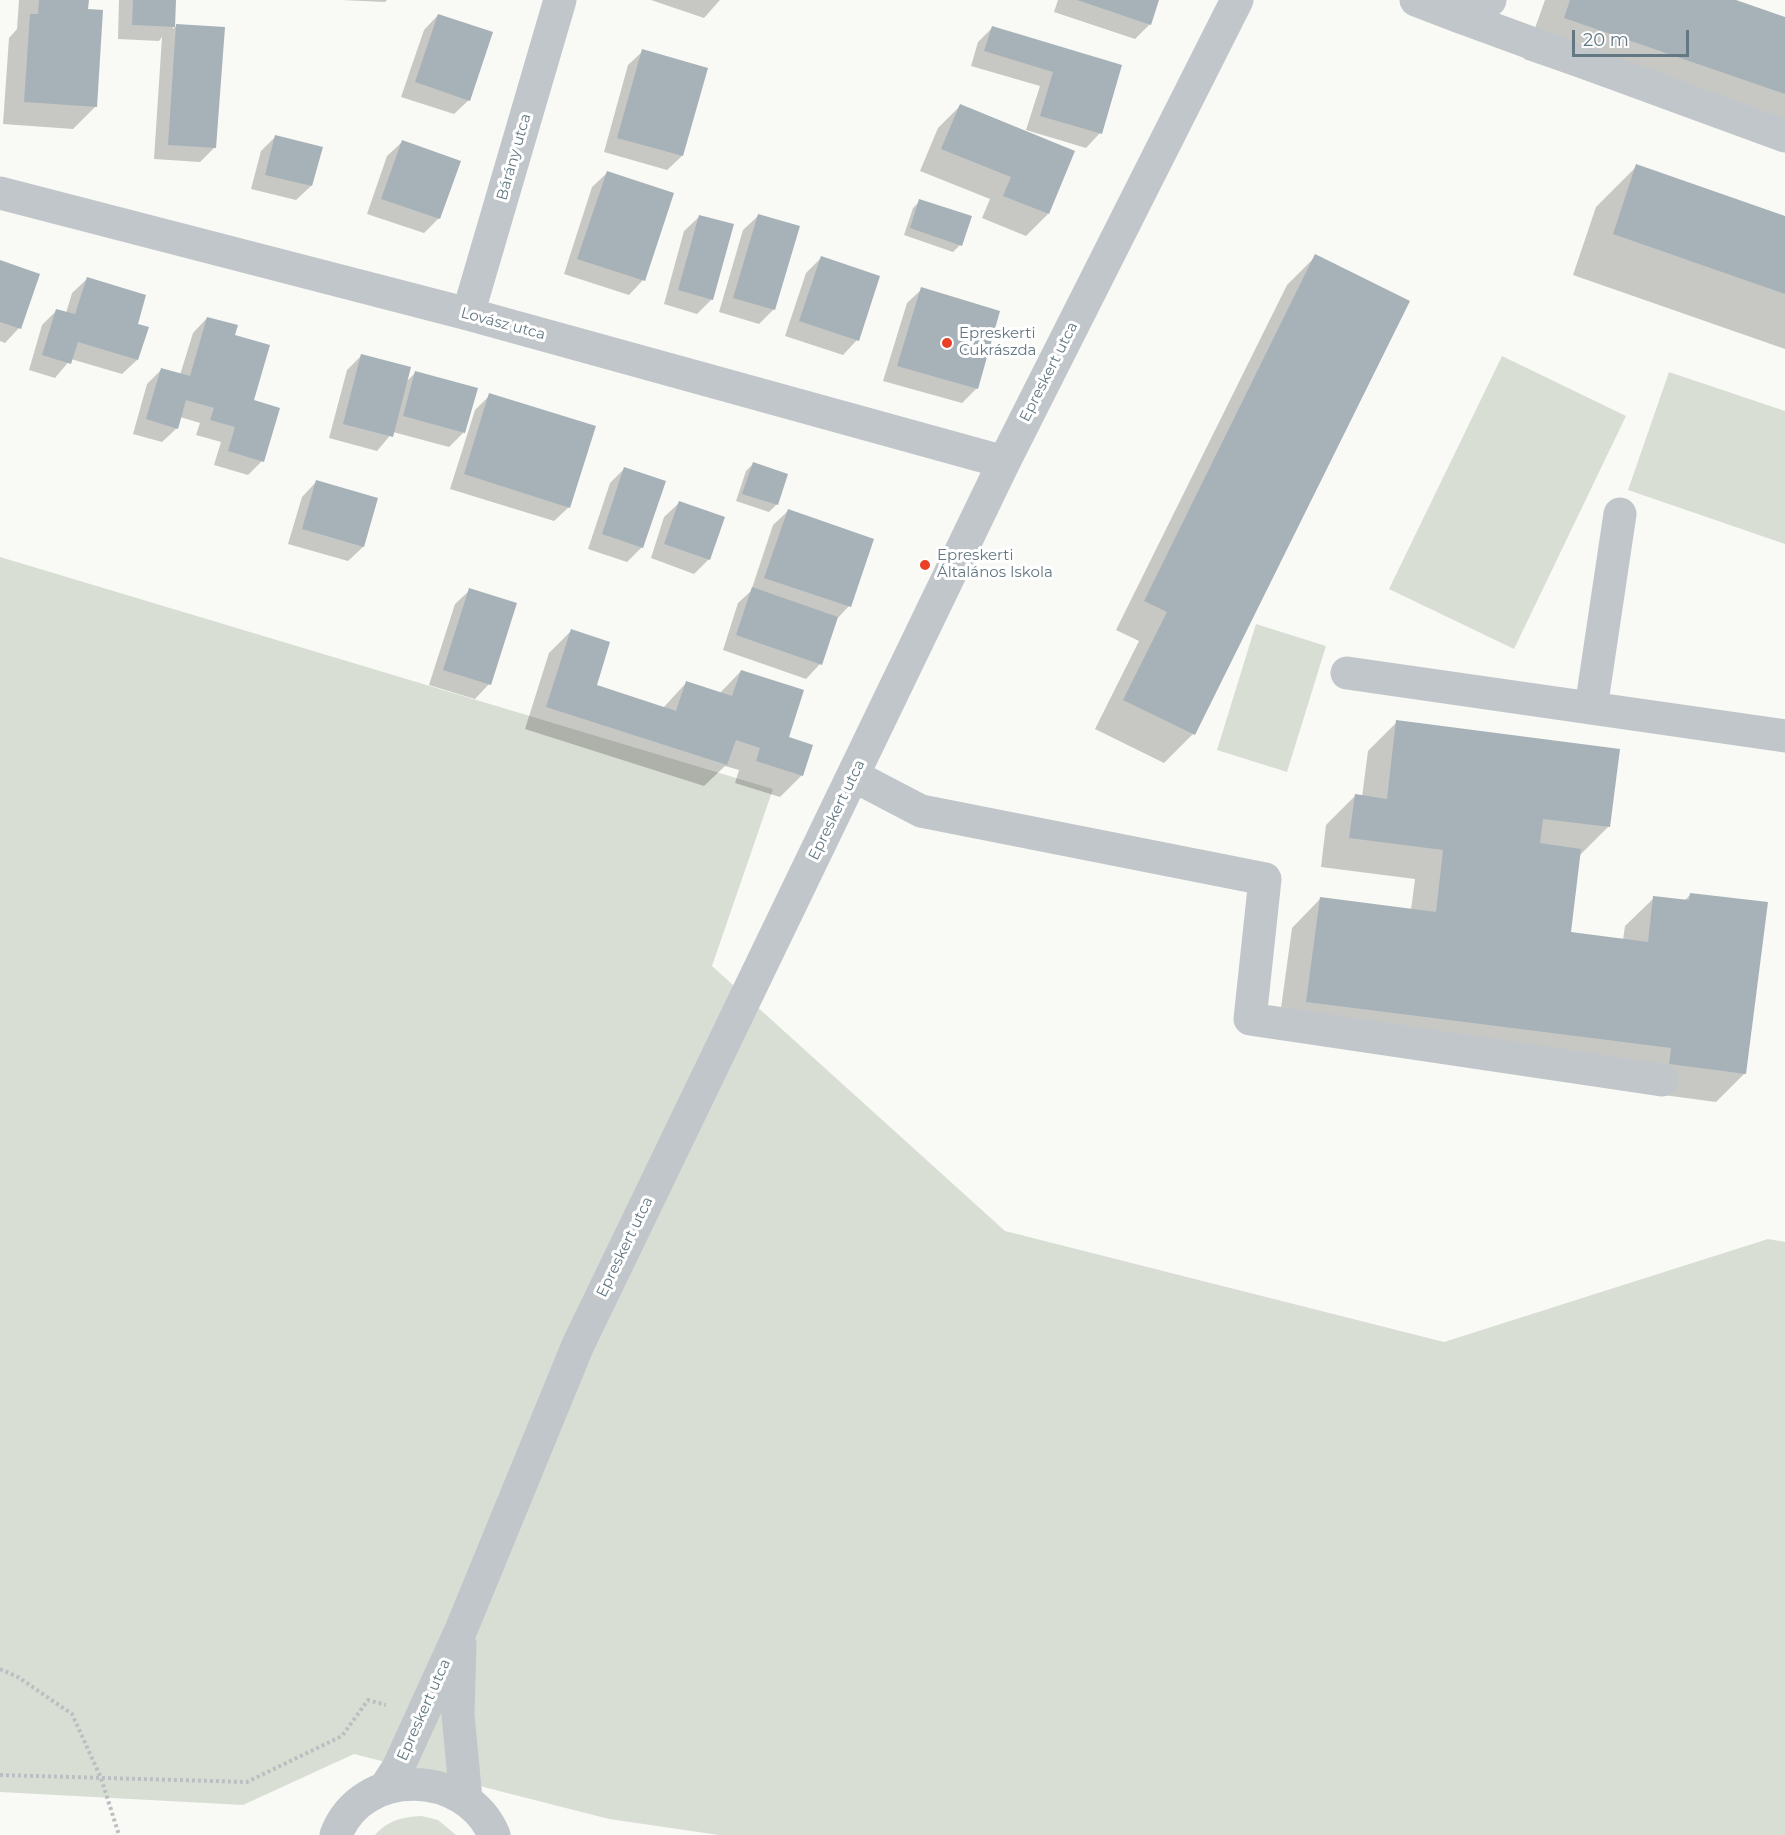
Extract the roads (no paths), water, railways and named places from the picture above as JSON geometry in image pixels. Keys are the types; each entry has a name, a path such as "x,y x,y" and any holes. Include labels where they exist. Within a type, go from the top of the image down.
{"street":[{"name":"Bárány utca","path":"468,314 560,0"},
{"name":"Epreskert utca","path":"385,1788 398,1768 461,1630 578,1345 1004,462 1237,0"},
{"path":"1416,0 1785,136"},
{"path":"1463,18 1490,0"},
{"name":"Lovász utca","path":"0,193 468,314 1004,462"},
{"path":"1591,708 1620,514"},
{"path":"1347,673 1785,736"},
{"path":"854,777 921,811 1265,879 1250,1018 1662,1080"},
{"name":"Epreskert utca","path":"461,1630 458,1715 466,1799"},
{"path":"307,1835 342,1824 365,1798 385,1788 405,1784 427,1784 447,1789 466,1799 497,1834"}],"place":[{"name":"Epreskerti Cukrászda","path":"947,343"},
{"name":"Epreskerti Általános Iskola","path":"925,565"}]}
